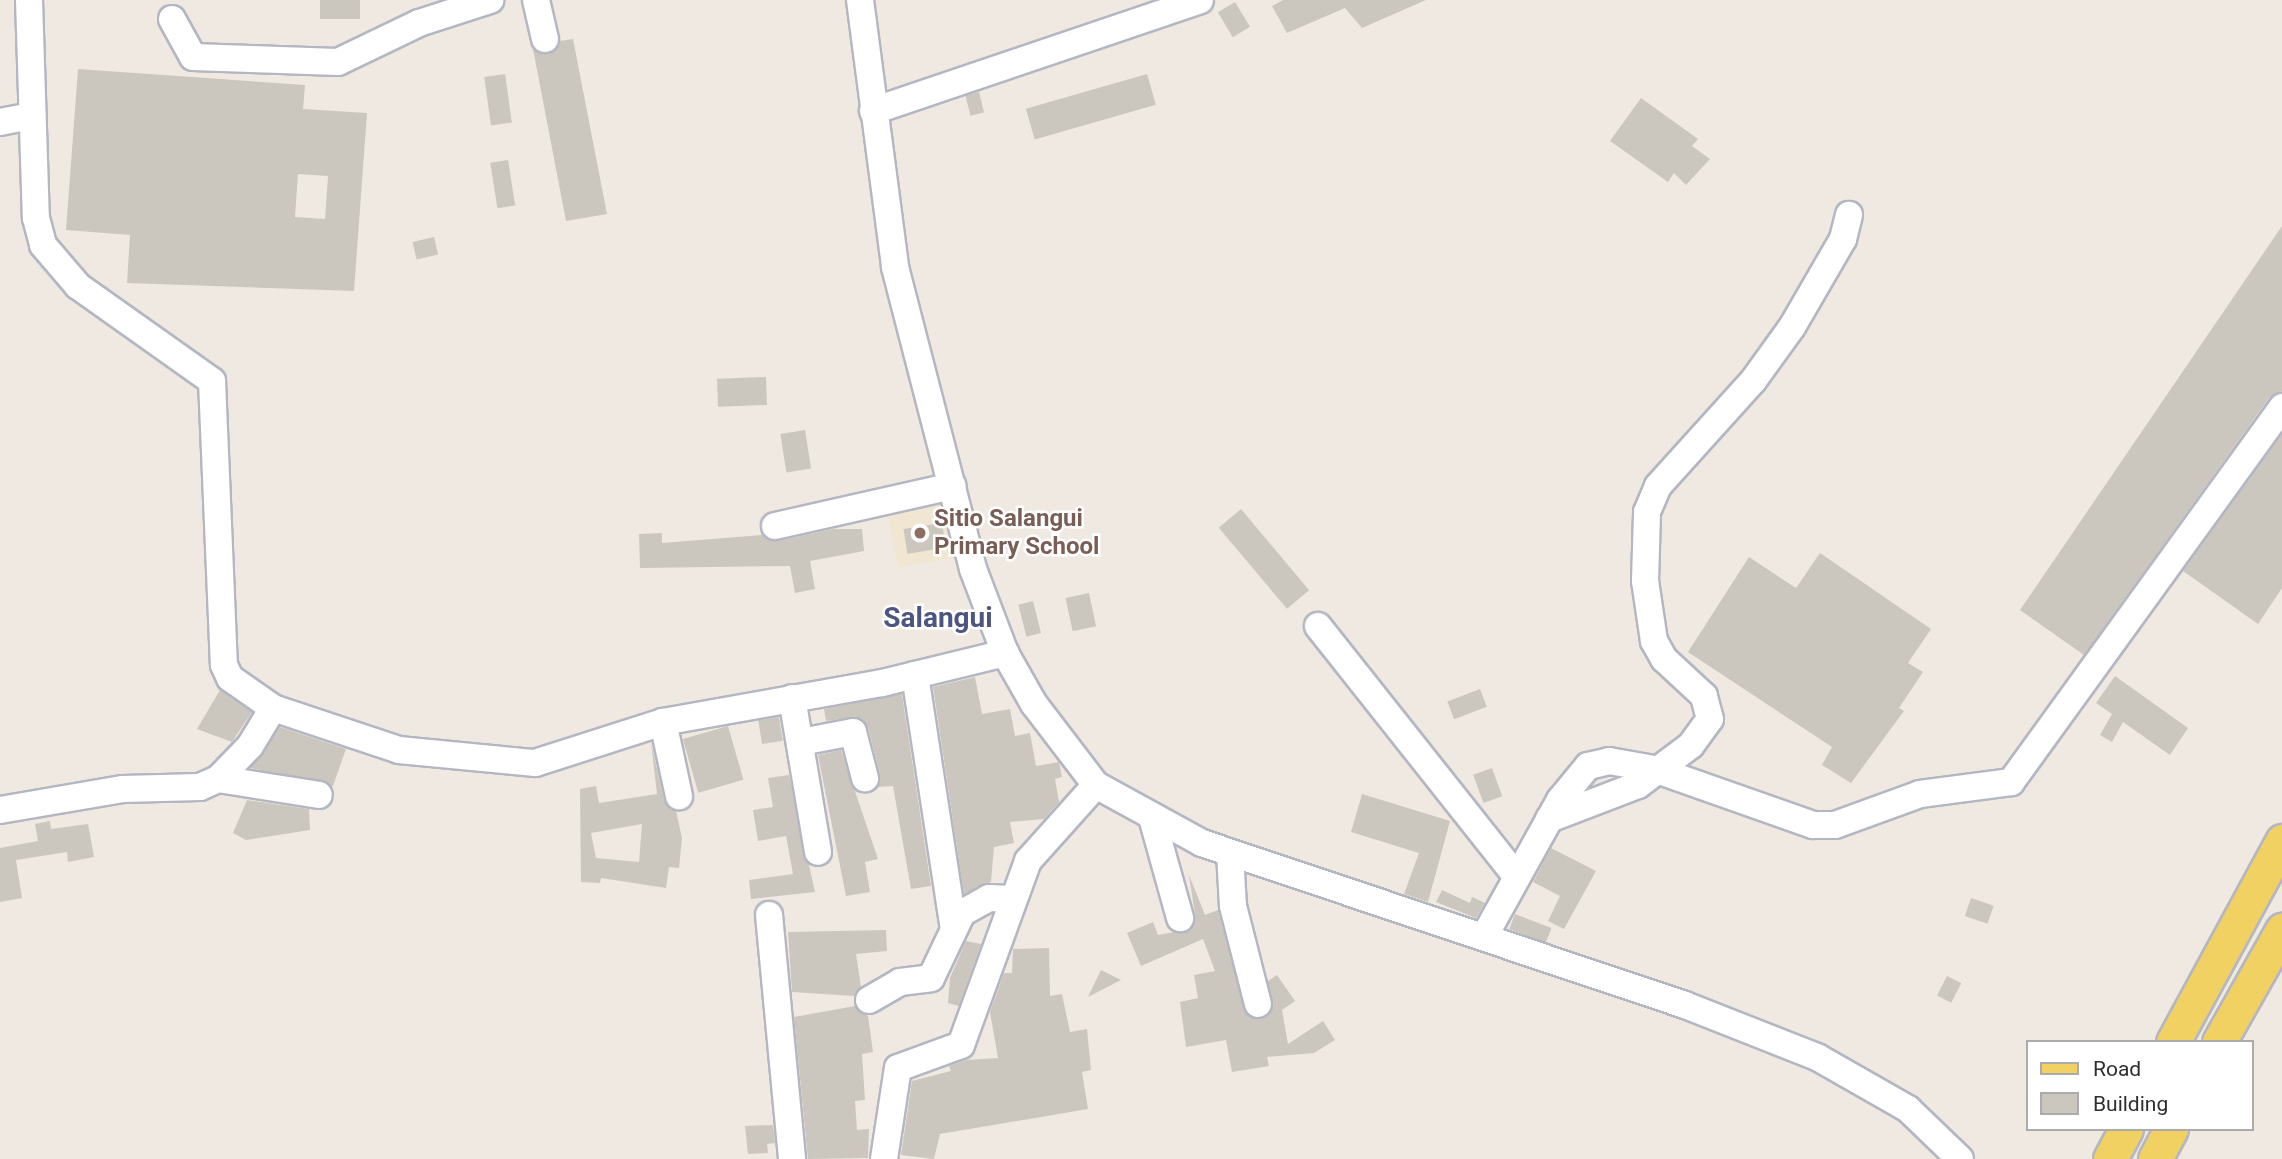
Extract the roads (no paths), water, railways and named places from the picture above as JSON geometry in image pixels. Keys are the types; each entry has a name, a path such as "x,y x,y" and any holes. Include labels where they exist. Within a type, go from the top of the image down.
{"main road":[{"path":"2175,1040 2282,841"},
{"path":"2220,1040 2282,930"},
{"path":"2110,1159 2125,1131"},
{"path":"2155,1159 2170,1131"}],"street":[{"path":"29,0 36,218 43,245 78,286 212,381 224,665 230,678 273,708 400,750 535,763 663,722 915,675 1005,653"},
{"path":"172,19 193,57 338,62 419,23 490,0"},
{"path":"536,0 545,39"},
{"path":"860,0 895,267 972,569 1005,653 1049,727 1096,785 1153,821 1230,853 1484,937 1816,1057 1908,1110 1960,1159"},
{"path":"873,111 1200,0"},
{"path":"0,122 32,116"},
{"path":"1549,819 1604,802 1691,745 1712,708 1654,641 1645,581 1647,512 1658,486 1753,381 1791,327 1843,239 1849,215"},
{"path":"1484,937 1549,819 1588,766 1609,761 1654,769 1813,825 1835,825 1920,794 2011,782 2282,407"},
{"path":"775,526 953,486"},
{"path":"1318,626 1516,876"},
{"path":"915,675 953,924"},
{"path":"793,699 808,740 818,852"},
{"path":"0,810 123,789 200,787 218,779 273,708"},
{"path":"663,722 679,796"},
{"path":"808,740 853,732 865,778"},
{"path":"218,779 319,795"},
{"path":"884,1159 892,1080 898,1068 952,1051 968,1035 1010,899 1039,843 1096,785"},
{"path":"1153,821 1180,918"},
{"path":"1230,853 1233,906 1258,1004"},
{"path":"869,1000 900,982 931,978 953,924 977,902 1010,899"},
{"path":"769,915 792,1159"}],"place":[{"name":"Sitio Salangui Primary School","path":"920,533"}],"district":[{"name":"Salangui","path":"938,618"}]}
